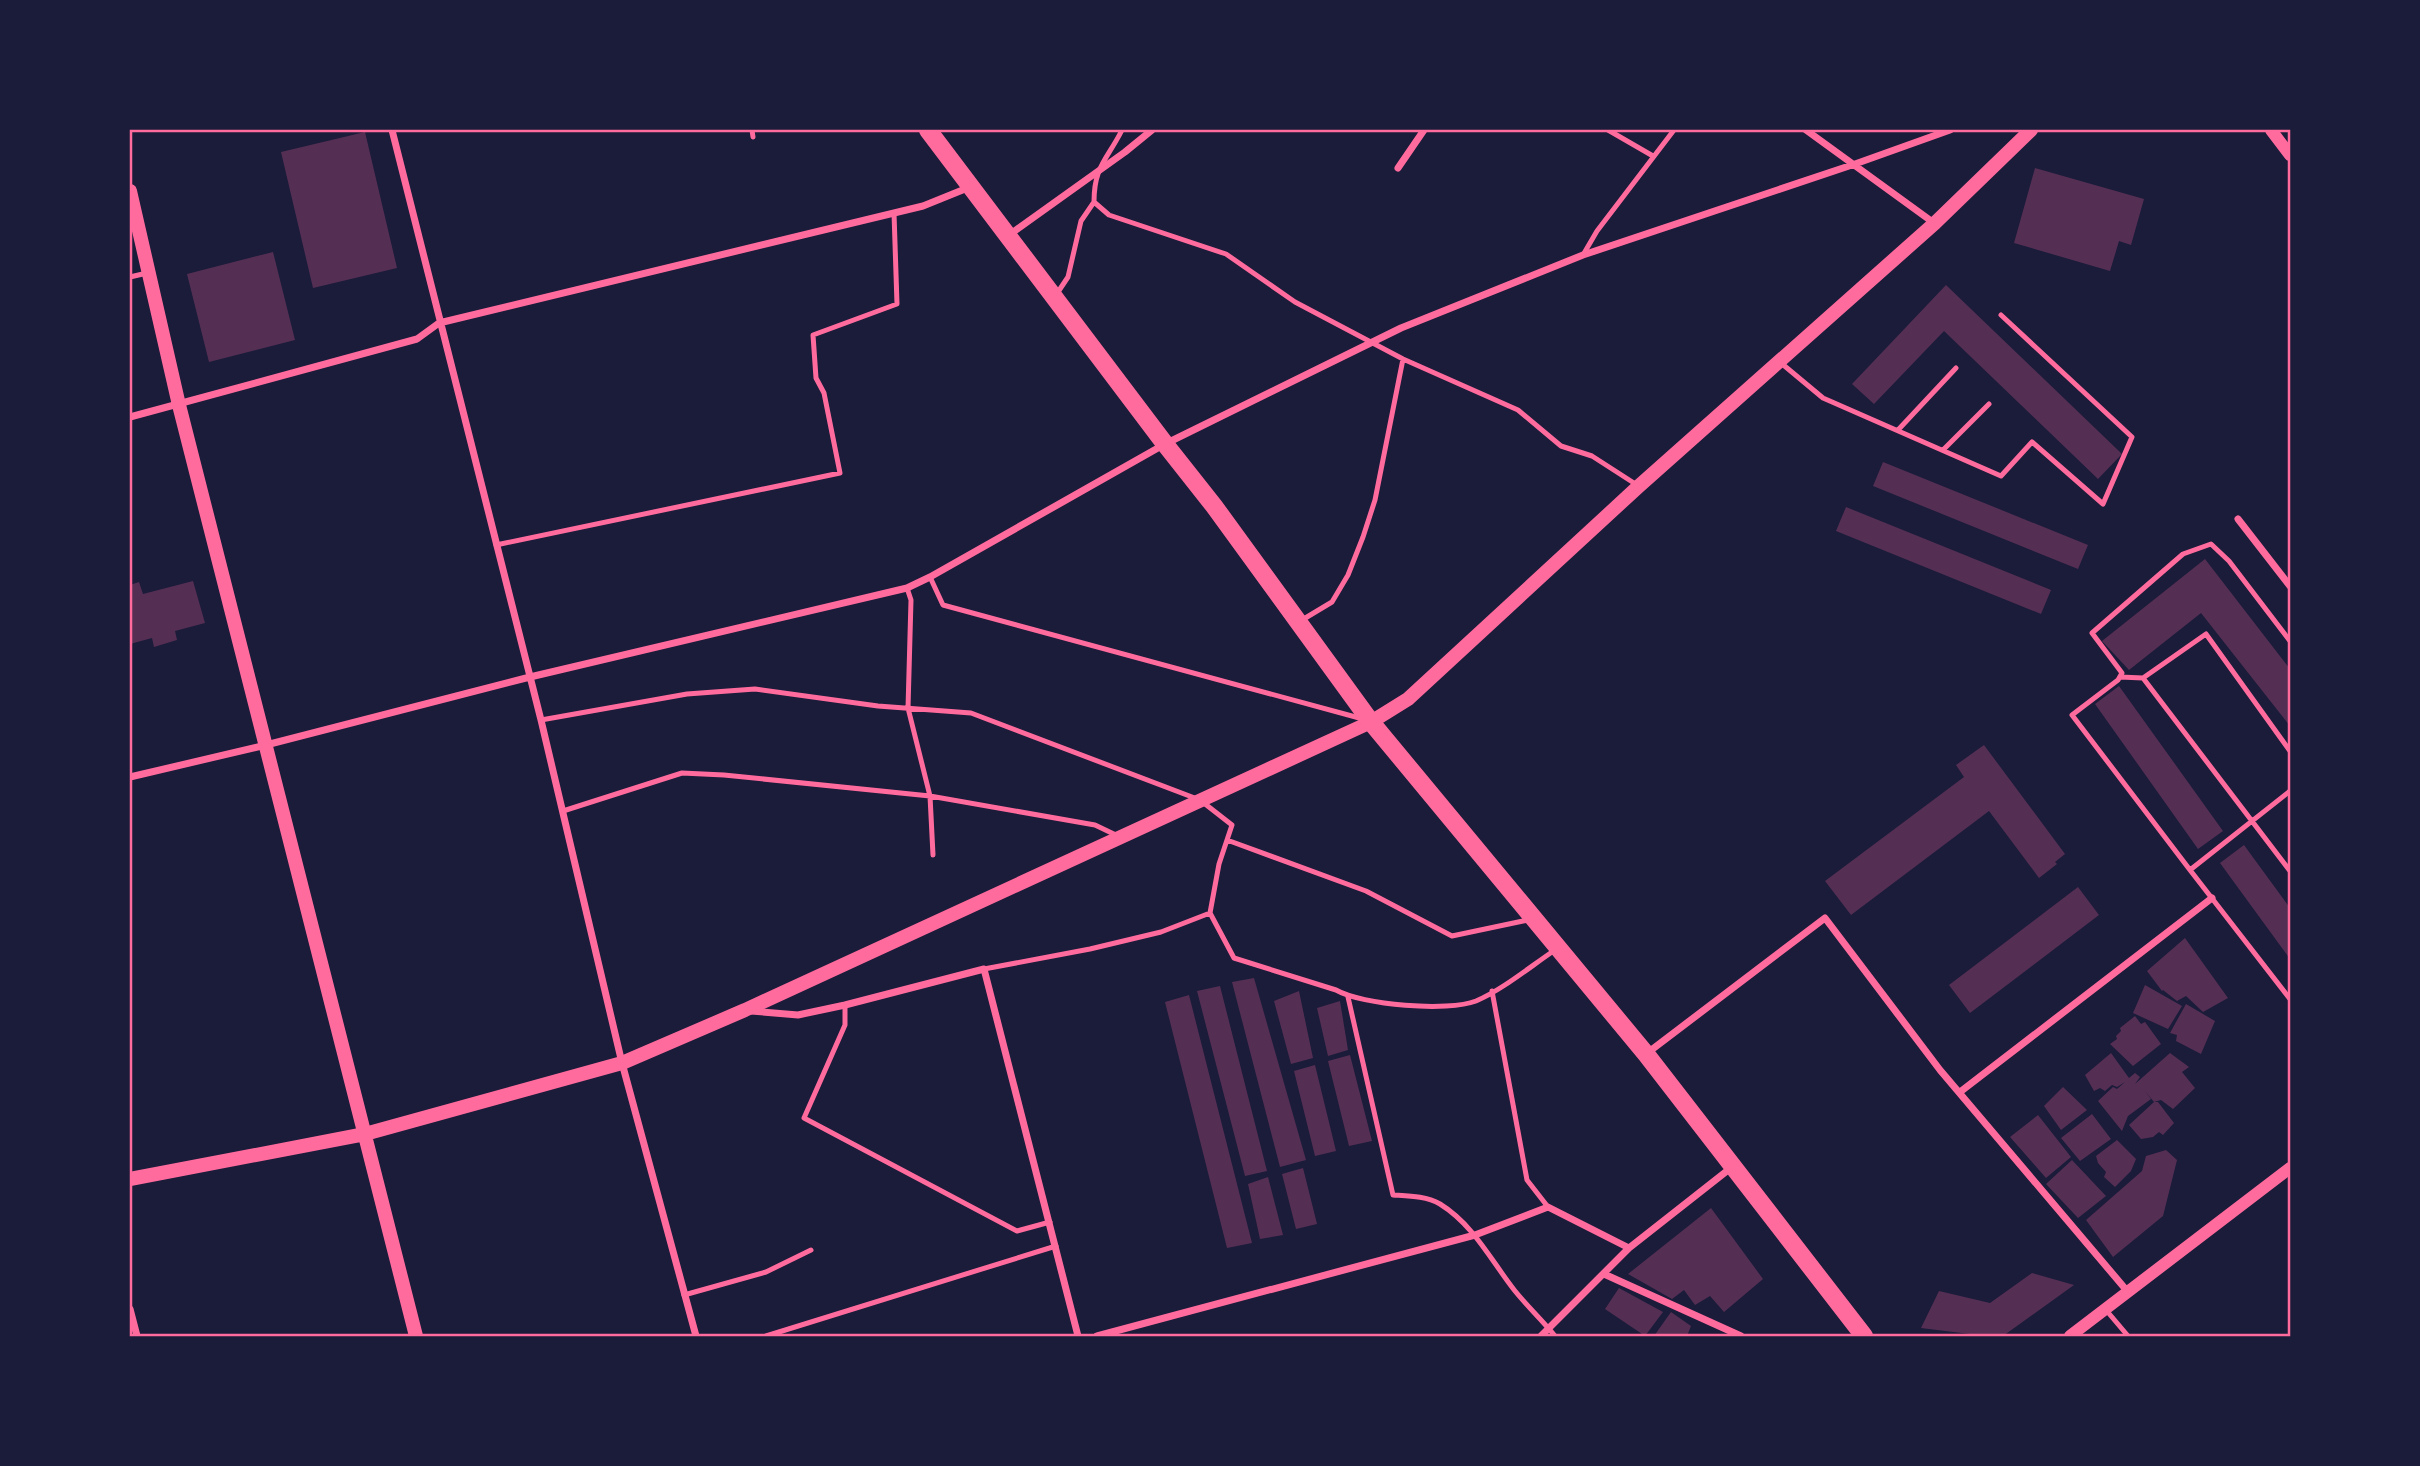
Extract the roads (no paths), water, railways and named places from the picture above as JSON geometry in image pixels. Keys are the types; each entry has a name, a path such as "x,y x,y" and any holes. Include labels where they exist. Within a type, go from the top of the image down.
{"main road":[{"path":"928,130 1214,506 1371,722 1646,1054 1864,1336"},
{"path":"130,1179 365,1133 622,1063 746,1010 1371,722 1408,699 1639,486 1935,223 2031,130"},
{"path":"130,191 179,405 416,1336"}],"street":[{"path":"391,130 541,720 622,1063 696,1336"},
{"path":"1009,235 1152,130"},
{"path":"1398,168 1424,130"},
{"path":"1806,130 1935,223"},
{"path":"130,777 530,677 907,588 1165,444 1401,328 1583,255 1950,130"},
{"path":"2271,130 2291,155"},
{"path":"130,417 417,339 439,323 923,206 971,187"},
{"path":"2238,519 2291,586"},
{"path":"1959,1092 2212,898"},
{"path":"1646,1054 1825,918 1940,1070 2128,1292"},
{"path":"746,1010 798,1015 984,969 1078,1336"},
{"path":"1541,1336 1552,1333 1629,1248 1732,1166"},
{"path":"2070,1336 2291,1168"},
{"path":"1097,1336 1475,1235 1548,1207 1629,1248"},
{"path":"1604,1274 1741,1336"},
{"path":"130,1309 137,1336"}],"lane":[{"path":"752,130 754,137"},
{"path":"1055,296 1068,277 1081,222 1094,202 1097,172 1122,130"},
{"path":"1608,130 1653,156"},
{"path":"1583,255 1597,231 1674,130"},
{"path":"1094,202 1109,215 1226,254 1296,302 1403,359 1518,410 1561,446 1592,456 1639,486"},
{"path":"496,545 840,474 824,393 816,378 813,335 897,304 894,213"},
{"path":"130,277 149,273"},
{"path":"1779,361 1823,398 2001,475 2032,442 2103,504 2132,437 2001,315"},
{"path":"1299,622 1332,602 1348,575 1375,500 1403,359"},
{"path":"1898,430 1956,368"},
{"path":"1943,450 1989,404"},
{"path":"2291,641 2229,561 2211,544 2183,554 2092,633 2122,673 2072,715 2291,999"},
{"path":"930,577 943,605 1371,722"},
{"path":"907,588 911,600 908,708 930,796 933,855"},
{"path":"2120,677 2143,678 2206,634 2291,751"},
{"path":"2143,678 2291,871"},
{"path":"541,720 687,694 755,688 878,706 971,713 1199,800 1232,825 1219,864 1210,913 1234,958 1348,997 1387,1003 1444,1006 1476,1000 1557,949"},
{"path":"563,811 682,773 930,796 1095,825 1120,837"},
{"path":"2190,870 2291,791"},
{"path":"1227,840 1366,891 1452,936 1532,919"},
{"path":"984,969 1090,949 1161,932 1210,913"},
{"path":"1492,991 1527,1180 1548,1207"},
{"path":"1348,997 1393,1195 1419,1196 1439,1203 1475,1235 1516,1291 1552,1333"},
{"path":"845,1005 845,1025 804,1118 1017,1231 1050,1222"},
{"path":"766,1336 1056,1246"},
{"path":"684,1294 766,1272 811,1250"},
{"path":"2106,1310 2128,1336"}]}
